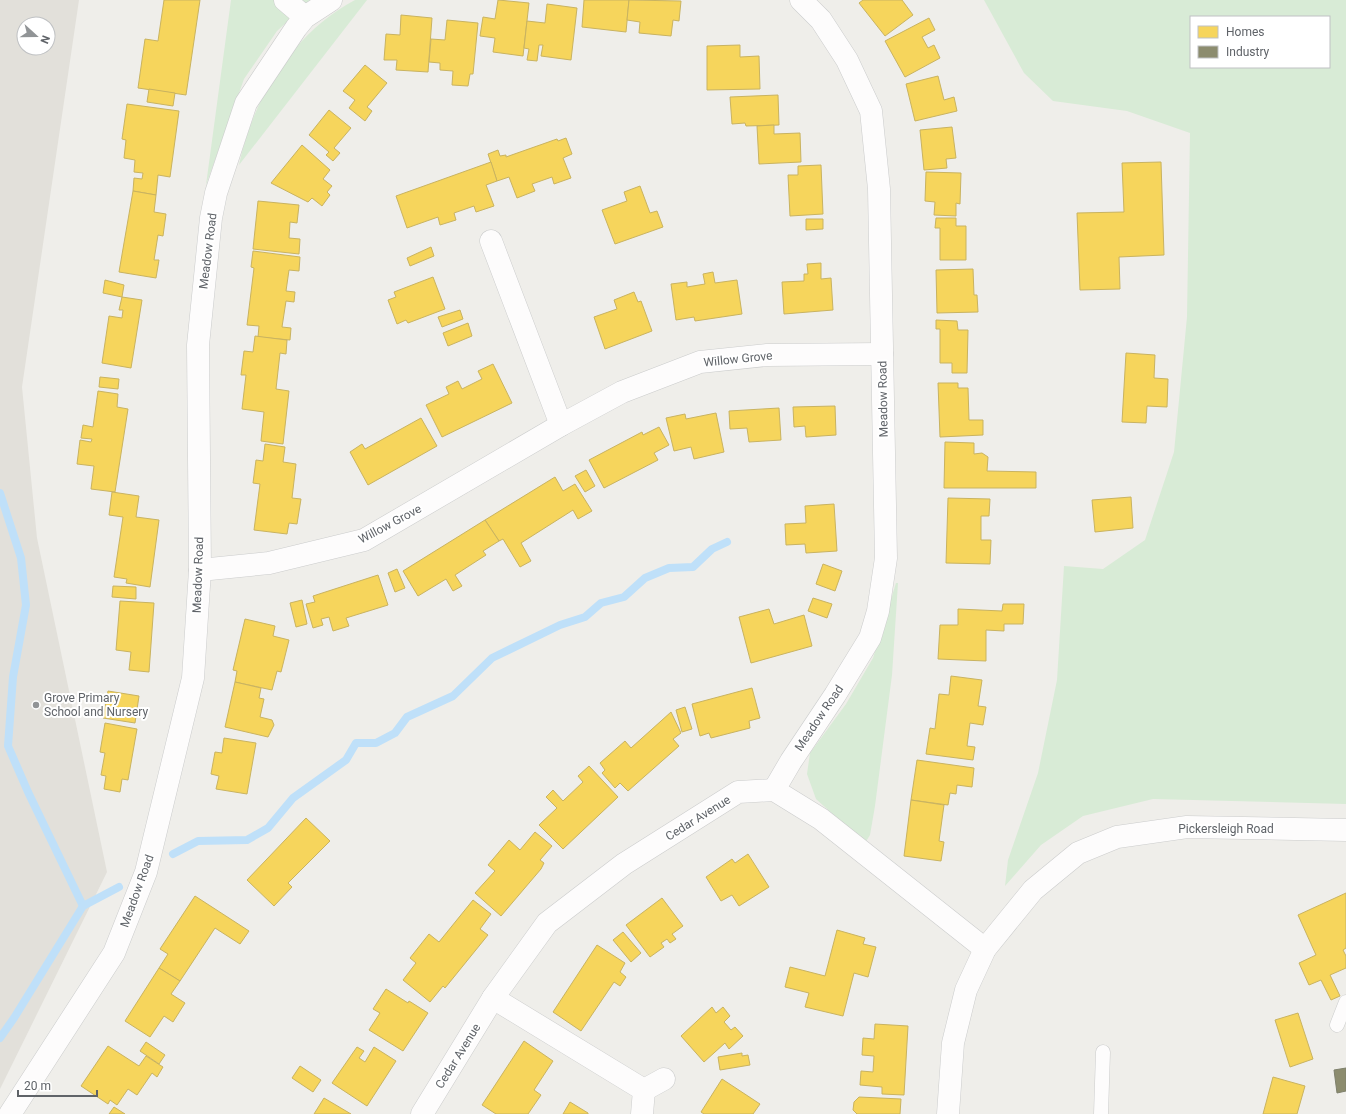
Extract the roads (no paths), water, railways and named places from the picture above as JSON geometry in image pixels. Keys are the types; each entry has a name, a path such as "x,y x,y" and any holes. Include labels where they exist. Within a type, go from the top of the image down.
{"street":[{"path":"285,0 305,17"},
{"name":"Meadow Road","path":"10,1114 114,953 146,872 193,678 200,570 198,345 211,218 216,193 246,103 296,28 305,17 330,0"},
{"name":"Meadow Road","path":"774,790 870,638 878,611 886,558 879,189 871,112 847,60 821,20 801,0"},
{"path":"491,241 560,425"},
{"name":"Willow Grove","path":"200,570 269,563 364,540 560,425 622,392 700,362 768,355 882,354"},
{"path":"774,790 821,819 985,949"},
{"name":"Cedar Avenue","path":"422,1114 493,998 547,923 624,864 738,792 774,790"},
{"name":"Pickersleigh Road","path":"948,1114 953,1043 966,990 985,949 1033,890 1078,853 1117,837 1187,827 1346,830"},
{"path":"493,998 644,1090"},
{"path":"644,1090 664,1079"},
{"path":"642,1114 644,1090"}],"lane":[{"path":"1337,1025 1346,1002"},
{"path":"1102,1114 1103,1052"}],"waterway":[{"path":"0,493 21,558 26,605 13,677 8,746 28,792 83,906"},
{"path":"173,854 198,841 247,840 268,828 293,798 346,760 356,743 376,743 395,733 407,717 453,696 492,658 560,625 585,617 601,603 624,597 645,578 669,568 693,567 712,549 727,542"},
{"path":"0,1038 14,1018 83,906 119,887"}],"place":[{"name":"Grove Primary School and Nursery","path":"36,705"}]}
